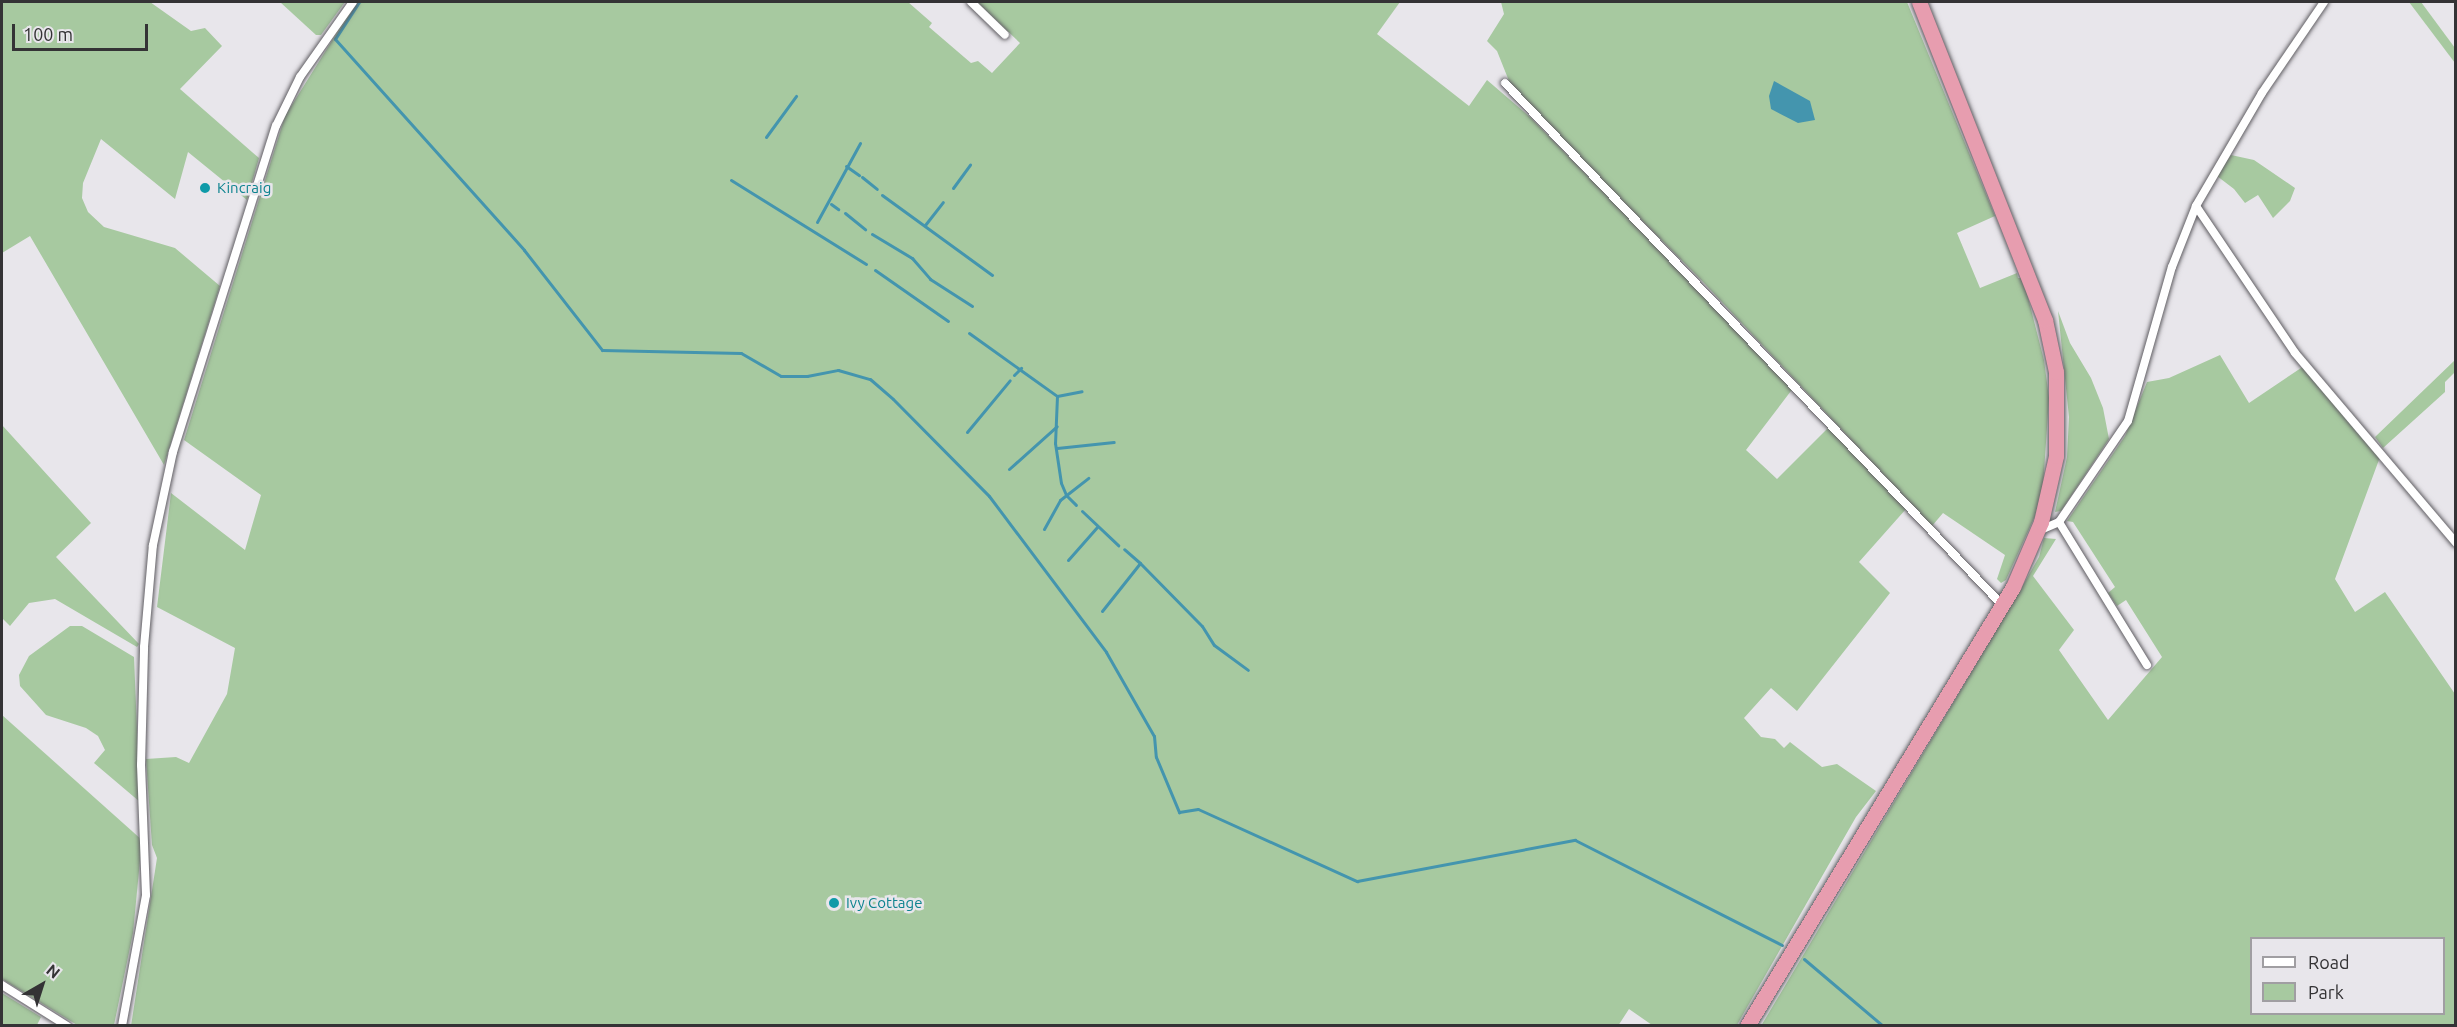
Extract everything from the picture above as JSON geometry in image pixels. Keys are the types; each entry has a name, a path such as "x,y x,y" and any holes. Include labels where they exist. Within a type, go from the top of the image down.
{"highway":[{"path":"1747,1026 2003,606 2038,531 2049,494 2058,415 2056,372 2045,320 1919,2"}],"street":[{"path":"122,1026 146,895 141,765 144,647 153,545 172,452 276,126 300,77 352,2"},
{"path":"971,2 1005,34"},
{"path":"2038,531 2059,522 2128,420 2172,267 2196,206 2257,102 2324,2"},
{"path":"1505,83 2003,606"},
{"path":"2196,206 2295,353 2456,543"},
{"path":"2059,522 2146,665"},
{"path":"2,984 67,1026"}],"green space":[{"path":"2,2 150,2 191,31 205,28 222,46 180,89 259,158 247,200 188,152 175,199 101,139 83,183 82,198 88,212 104,227 175,248 220,286 164,465 30,236 2,253"},
{"path":"280,2 345,2 321,35 316,35"},
{"path":"356,2 908,2 932,23 929,27 971,63 978,61 992,73 1020,43 977,2 1400,2 1377,34 1469,106 1487,80 1530,117 1794,387 1746,450 1777,479 1829,427 1906,509 1859,562 1890,593 1797,711 1771,688 1744,718 1761,737 1775,739 1784,748 1790,742 1822,767 1837,764 1876,791 1856,817 1737,1025 1652,1025 1629,1009 1618,1026 131,1026 157,858 152,845 146,759 176,757 189,763 227,694 235,648 157,607 171,493 245,550 261,495 184,440 285,116"},
{"path":"1501,2 1907,2 1995,216 1957,233 1980,288 2017,273 2018,278 2023,278 2044,360 2049,398 2043,487 2035,516 2006,580 2001,583 1997,579 2005,555 1943,513 1932,526 1704,283 1521,98 1509,81 1497,51 1487,41 1504,14"},
{"path":"2409,2 2421,2 2455,48 2455,63"},
{"path":"2231,155 2254,160 2295,188 2290,201 2273,218 2258,195 2245,203 2234,189 2217,176"},
{"path":"2058,311 2070,343 2091,378 2103,408 2109,439 2061,511 2055,512 2067,457 2069,417"},
{"path":"2220,355 2249,403 2304,366 2380,457 2335,579 2355,612 2385,592 2455,694 2455,1025 1761,1026 2022,587 2039,557 2044,538 2056,539 2033,576 2074,630 2059,650 2108,720 2162,657 2126,600 2117,606 2108,593 2115,587 2073,522 2067,521 2125,436 2147,382 2169,378"},
{"path":"2455,360 2455,372 2445,382 2445,392 2383,448 2375,437"},
{"path":"2,425 91,523 56,557 139,644 137,647 55,599 29,603 10,626 2,618"},
{"path":"70,626 82,626 134,657 140,802 94,763 105,750 98,736 86,728 46,715 20,686 19,675 29,656"},
{"path":"2,715 142,840 133,933 114,1025 77,1025 2,979"},
{"path":"2,993 41,1017 37,1025 2,1025"}],"water":[{"path":"1774,81 1810,101 1815,120 1798,123 1771,109 1769,96"}],"waterway":[{"path":"359,2 335,39 524,250 602,350 741,353 781,376 807,376 838,370 870,379 893,399 989,496 1106,652 1154,736 1156,757 1179,812 1198,809 1357,881 1575,840 1782,945"},
{"path":"766,137 796,96"},
{"path":"817,222 860,143"},
{"path":"953,188 970,165"},
{"path":"846,166 859,175"},
{"path":"862,177 877,189"},
{"path":"731,180 866,264"},
{"path":"882,195 992,275"},
{"path":"925,225 943,202"},
{"path":"831,204 838,209"},
{"path":"845,213 865,229"},
{"path":"872,234 912,258 930,279 972,306"},
{"path":"875,270 948,321"},
{"path":"969,333 1057,396 1082,391"},
{"path":"1014,375 1021,368"},
{"path":"967,432 1010,380"},
{"path":"1057,396 1055,443 1061,483 1066,495 1076,505"},
{"path":"1009,469 1057,426"},
{"path":"1057,448 1114,442"},
{"path":"1044,529 1060,500 1088,478"},
{"path":"1082,511 1118,545"},
{"path":"1068,560 1097,527"},
{"path":"1102,611 1140,563 1124,549"},
{"path":"1140,563 1202,626 1214,645 1248,670"},
{"path":"1804,959 1883,1026"}],"place":[{"name":"Kincraig","path":"205,188"},
{"name":"Ivy Cottage","path":"834,903"}]}
